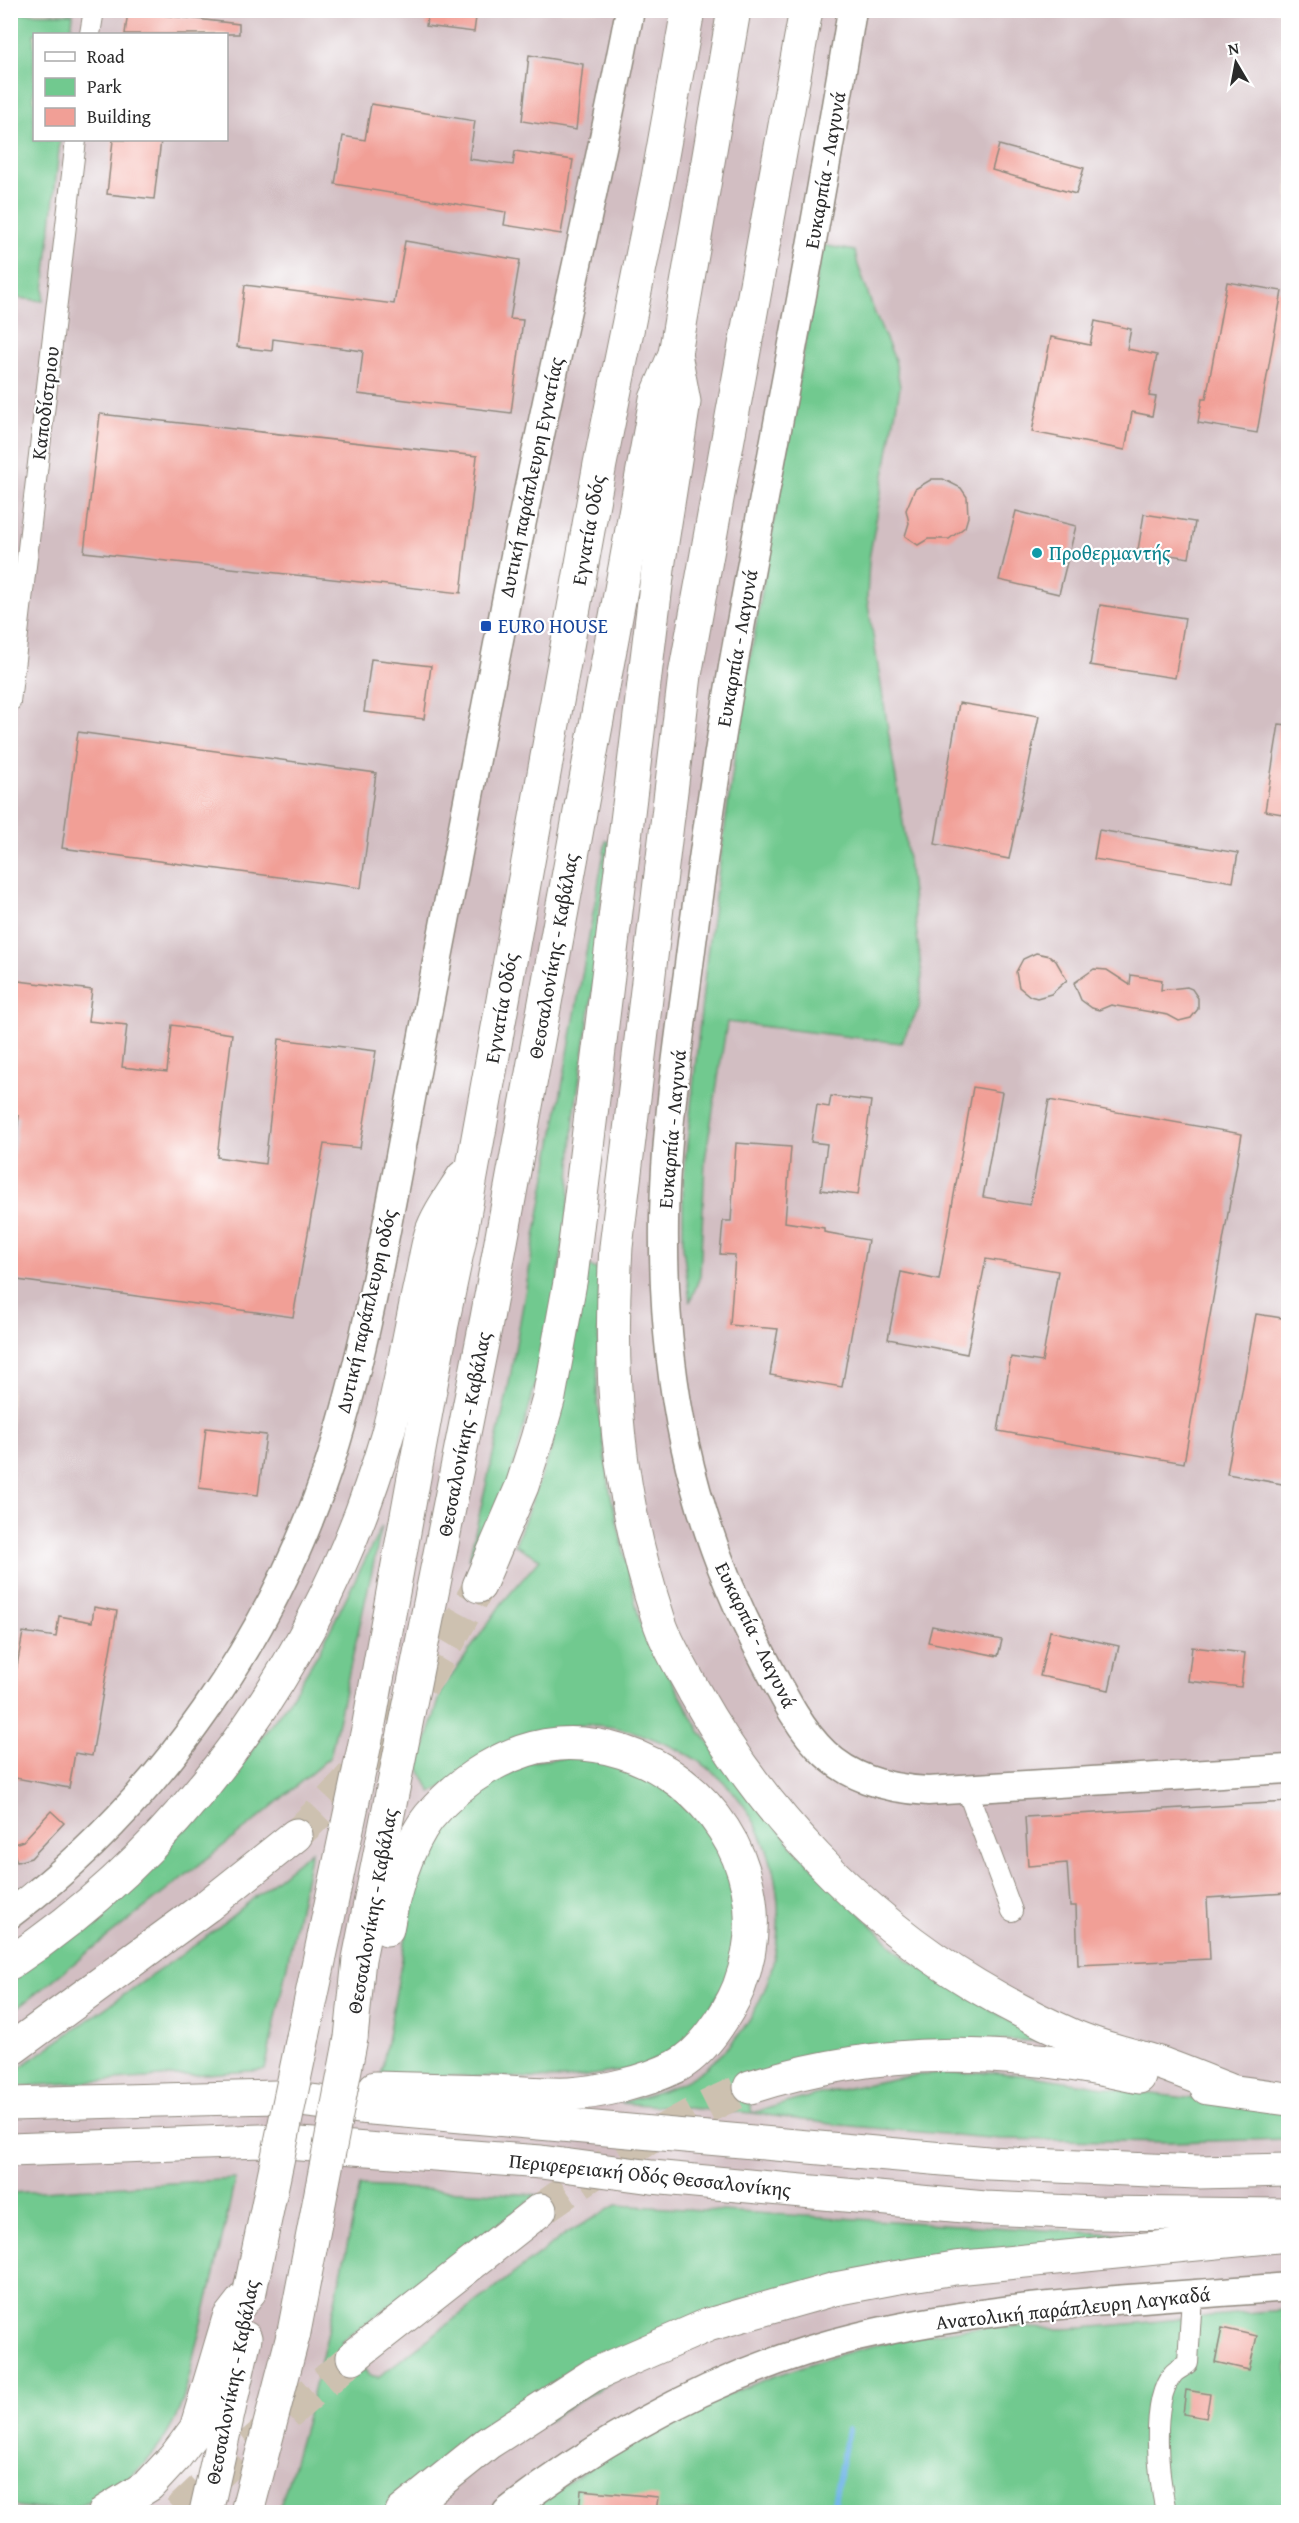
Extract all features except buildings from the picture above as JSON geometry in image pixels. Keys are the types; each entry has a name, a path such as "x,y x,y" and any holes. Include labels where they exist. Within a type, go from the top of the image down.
{"highway":[{"name":"Εγνατία Οδός","path":"474,1157 600,464 658,178 687,10"},
{"path":"479,1586 518,1496 537,1439 549,1397 570,1287 659,561 684,402 675,354 734,10"},
{"path":"806,10 683,686 616,1247 612,1319 613,1375 622,1476 633,1528 660,1624 681,1668 732,1753 759,1790 849,1890 936,1960 985,1990 1071,2035 1116,2052 1160,2064 1229,2090"},
{"name":"Θεσσαλονίκης - Καβάλας","path":"248,2512 294,2332 351,2038 359,1959 487,1318 656,399 675,354"},
{"path":"10,1963 91,1902 143,1856 168,1829 215,1772 290,1659 332,1581 374,1480 392,1419 431,1232 474,1157"},
{"name":"Θεσσαλονίκης - Καβάλας","path":"206,2512 239,2321 250,2291 368,1729 474,1157"},
{"path":"276,2097 364,2087 569,2094 613,2088 677,2067 702,2045 720,2022 735,1996 746,1968 751,1938 751,1906 745,1874 734,1845 718,1819 700,1798 674,1777 645,1760 614,1749 557,1744 528,1750 498,1762 470,1778 448,1796 422,1829 391,1906 380,1969 351,2038"},
{"path":"14,2047 215,1900 296,1835"},
{"path":"750,2087 791,2074 842,2063 888,2057 973,2054 1026,2058 1173,2084 1288,2099"},
{"name":"Περιφερειακή Οδός Θεσσαλονίκης","path":"10,2104 276,2097 360,2107 988,2163 1197,2172 1288,2170"},
{"name":"Περιφερειακή Οδός Θεσσαλονίκης","path":"10,2150 260,2141 541,2163 652,2177 985,2208 1095,2213 1288,2215"},
{"path":"10,2170 44,2166 258,2161 503,2174 541,2163"},
{"path":"353,2357 540,2210"},
{"path":"402,2512 488,2443 593,2375 708,2325 835,2289 893,2278 966,2267 1288,2235"},
{"path":"105,2512 149,2485 175,2457 196,2429 239,2321"}],"street":[{"path":"90,33 94,10"},
{"name":"Δυτική παράπλευρη Εγνατίας","path":"420,1052 527,488 602,154 630,10"},
{"name":"Ευκαρπία - Λαγυνά","path":"852,10 710,807 672,1090 664,1223 666,1295 676,1401 694,1485 730,1590 749,1631 798,1722 822,1752 844,1768 862,1777 911,1790 967,1790 1288,1769"},
{"name":"Καποδίστριου","path":"10,702 76,141"},
{"name":"Δυτική παράπλευρη οδός","path":"10,1914 39,1893 101,1836 181,1743 243,1649 289,1564 312,1511 342,1422 369,1312 420,1052"},
{"path":"967,1790 1012,1911"},
{"path":"10,1890 39,1893"},
{"name":"Ανατολική παράπλευρη Λαγκαδά","path":"507,2512 560,2473 635,2426 724,2382 804,2351 904,2326 981,2314 1288,2287"},
{"path":"1166,2512 1157,2437 1164,2393 1173,2374 1188,2363 1192,2295"}],"shaded area":[{"path":"11,11 1288,11 1288,2512 11,2512"}],"green space":[{"path":"11,13 73,14 71,33 33,33 33,141 60,141 43,301 11,297"},
{"path":"822,245 855,251 874,311 895,360 900,387 869,559 867,598 905,835 922,976 919,1008 901,1043 727,1022 705,1160 700,1276 690,1302 683,1247 683,1182 707,955 740,718"},
{"path":"606,841 610,842 597,926 593,988 574,1116 569,1198 553,1318 498,1524 469,1559 507,1394"},
{"path":"588,1266 600,1270 597,1396 610,1491 640,1622 701,1733 794,1848 907,1960 1043,2041 998,2040 746,2077 752,2113 620,2103 674,2086 704,2069 735,2039 758,2003 773,1964 778,1923 775,1881 763,1841 743,1804 713,1772 685,1753 628,1730 587,1725 542,1733 431,1793 419,1767 442,1690 502,1603 540,1559 515,1545 551,1450"},
{"path":"382,1526 330,1757 256,1820 11,2013 11,1973 190,1825 233,1775 289,1701 319,1652"},
{"path":"591,1755 679,1791 733,1864 737,1963 691,2040 640,2068 566,2079 381,2074 411,1909 423,1868 436,1840 454,1812 471,1796 528,1762"},
{"path":"311,1851 265,2070 11,2087 11,2074 205,1938"},
{"path":"989,2072 1288,2110 1288,2139 1170,2142 1000,2139 839,2125 752,2113 815,2095 893,2079 919,2075"},
{"path":"235,2179 186,2389 175,2420 165,2437 140,2468 109,2492 92,2501 74,2507 50,2510 11,2505 11,2193"},
{"path":"360,2186 538,2195 341,2342 369,2375 378,2377 567,2233 616,2205 1131,2235 743,2300 399,2512 278,2512 303,2432"},
{"path":"1288,2310 1288,2512 529,2512 577,2477 629,2444 685,2414 744,2388 805,2366 866,2348 926,2335 985,2327 1063,2329"}],"waterway":[{"path":"832,2512 848,2430"}],"tunnel":[{"path":"296,1835 347,1782 394,1725 437,1661 479,1586"},
{"path":"540,2210 590,2175 642,2143 695,2113 750,2087"},
{"path":"178,2512 232,2461 353,2357"}],"place":[{"name":"Προθερμαντής","path":"1037,553"},
{"name":"EURO HOUSE","path":"486,626"}]}
